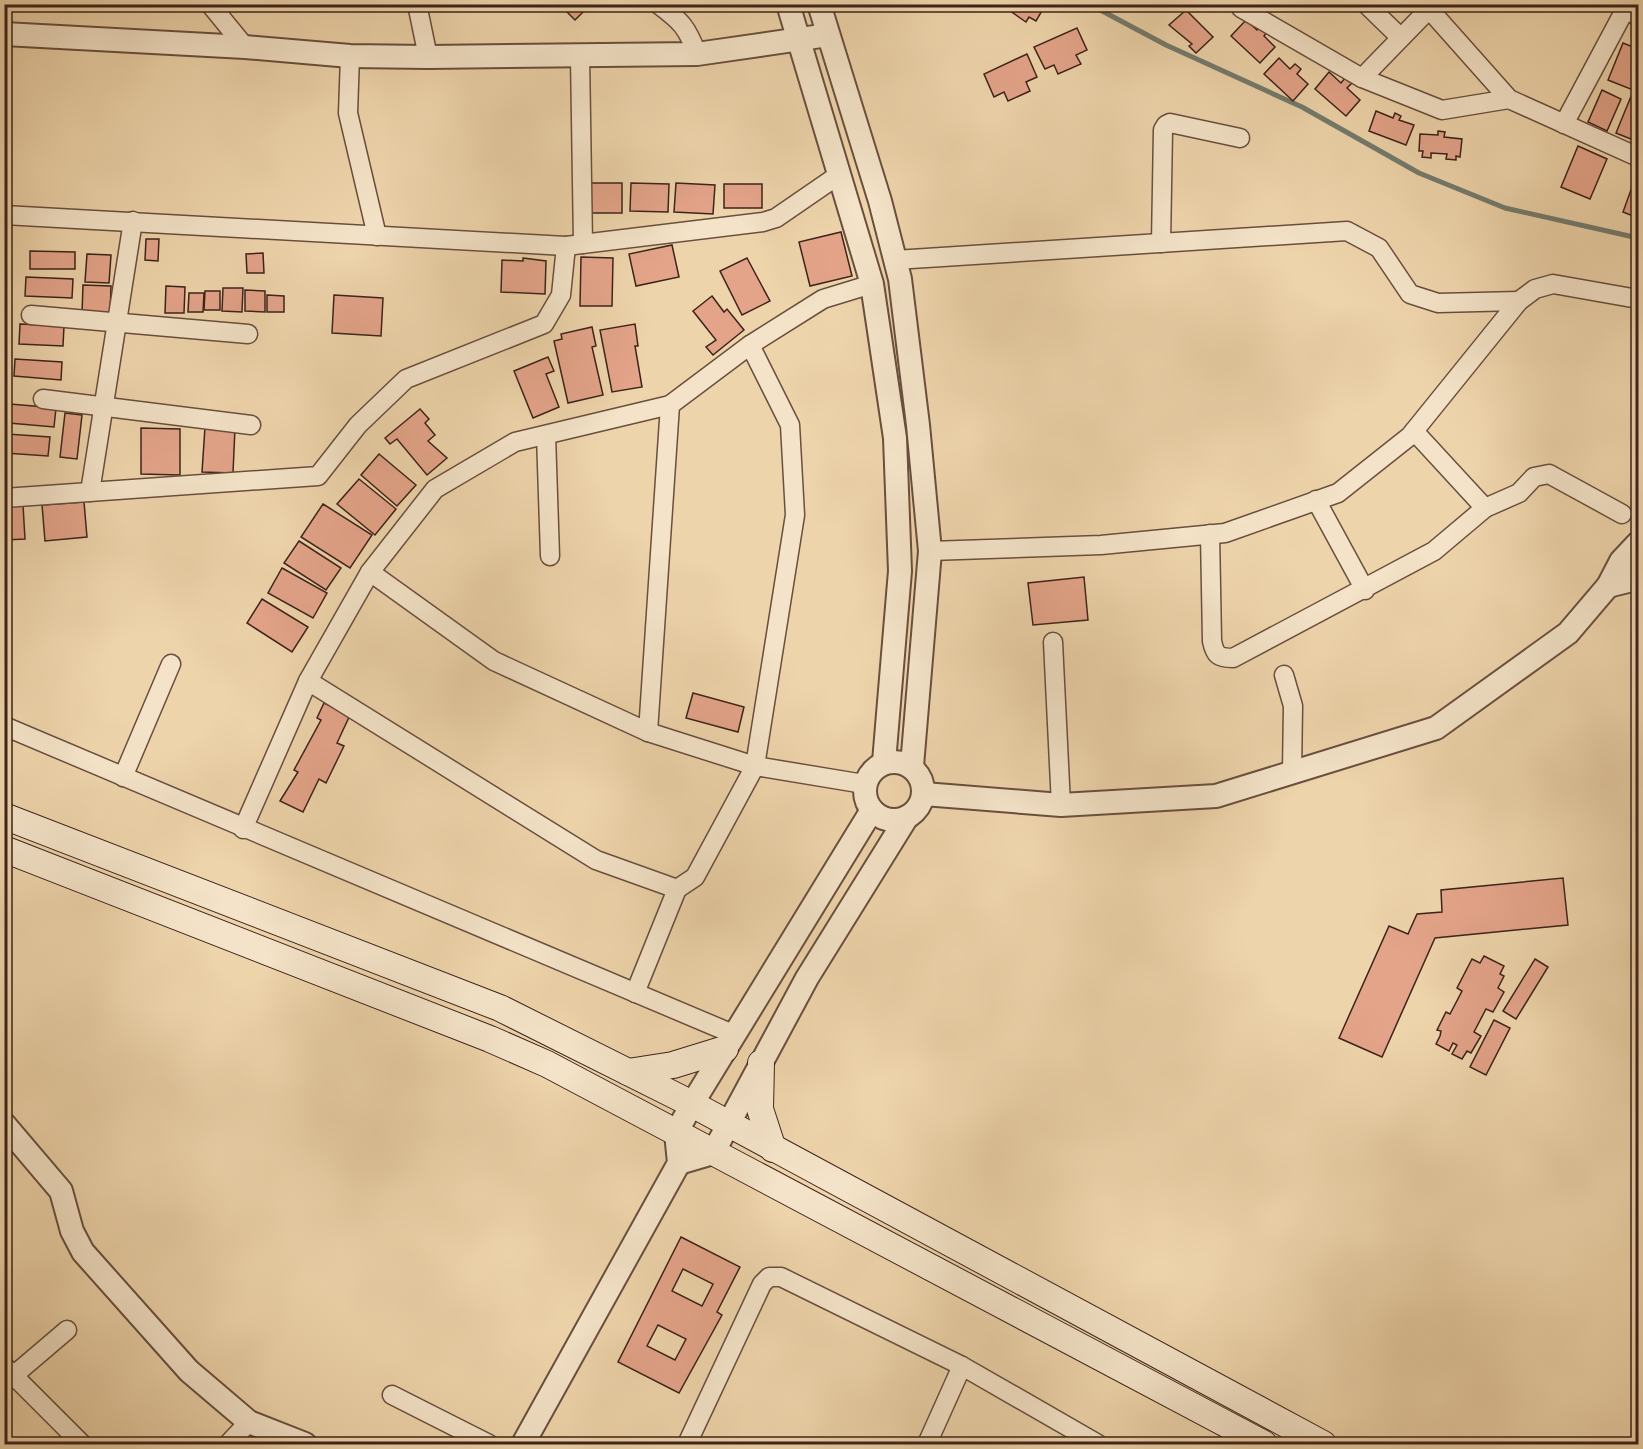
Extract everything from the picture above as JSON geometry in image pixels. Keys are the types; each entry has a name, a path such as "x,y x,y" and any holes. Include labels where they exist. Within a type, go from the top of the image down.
{"main road":[{"path":"4,816 500,1008 692,1104 1323,1444"},
{"path":"4,849 490,1039 547,1064 1264,1444"},
{"path":"362,989 374,959"},
{"path":"547,1064 562,1039"},
{"path":"628,1072 683,1062 729,1042"},
{"path":"761,1063 760,1109 773,1149"}],"street":[{"path":"210,4 245,47"},
{"path":"417,4 428,57"},
{"path":"658,4 681,21 688,31 697,54"},
{"path":"788,4 872,284 895,438 900,571 884,762"},
{"path":"819,4 880,201 900,279 930,551 912,766"},
{"path":"1366,4 1400,37"},
{"path":"1362,78 1431,7 1509,99 1638,157"},
{"path":"1241,8 1362,78 1442,110 1509,99"},
{"path":"1564,124 1628,8"},
{"path":"4,34 245,47 350,56 428,57 697,54 828,35"},
{"path":"350,56 348,113 377,236"},
{"path":"4,498 318,476 358,425 406,379 544,324 561,295 574,245 580,56"},
{"path":"1161,243 1163,130 1166,125 1170,123 1240,138"},
{"path":"4,215 574,245 763,222 776,218 840,174"},
{"path":"90,492 105,407 132,221"},
{"path":"895,260 1347,231 1379,248 1410,294 1438,303 1519,301"},
{"path":"243,829 308,681 370,572 435,489 515,442 670,405 750,345 823,299 872,284"},
{"path":"930,551 1101,545 1225,533 1338,493 1414,431 1519,301 1535,289 1553,284 1638,300"},
{"path":"31,315 248,334"},
{"path":"635,993 677,889 695,877 755,766 795,515 790,425 750,345"},
{"path":"43,399 251,425"},
{"path":"648,732 670,405"},
{"path":"1414,431 1485,508"},
{"path":"546,435 550,556"},
{"path":"1210,534 1212,640 1215,653 1221,658 1233,658 1365,590 1445,544 1485,508 1519,493 1534,477 1549,474 1622,514"},
{"path":"1316,500 1365,590"},
{"path":"924,794 1061,805 1216,796 1436,728 1568,633 1608,586 1621,561 1638,543"},
{"path":"370,572 494,661 648,732 755,766 864,784"},
{"path":"1608,586 1632,579 1638,573"},
{"path":"1053,642 1061,805"},
{"path":"123,777 171,664"},
{"path":"1284,675 1293,706 1292,772"},
{"path":"308,681 596,860 677,889"},
{"path":"4,726 635,993 729,1042"},
{"path":"884,762 912,766 920,775 924,794 915,812 907,817 888,819 872,810 866,802 864,784 875,767 884,762"},
{"path":"523,1444 679,1163 676,1133 729,1042 872,810"},
{"path":"679,1163 713,1153 807,978 907,817"},
{"path":"4,1124 60,1191 72,1231 83,1252 189,1371 249,1422 304,1444"},
{"path":"687,1444 762,1284 769,1277 781,1277 962,1366 1098,1444"},
{"path":"67,1330 8,1375 82,1444"},
{"path":"927,1444 962,1366"},
{"path":"392,1395 489,1444"},
{"path":"228,1444 249,1422"}],"building":[{"path":"559,4 591,4 575,20"},
{"path":"1000,4 1046,4 1036,21 1029,17 1026,22"},
{"path":"1186,10 1213,37 1196,53 1189,46 1192,44 1169,25"},
{"path":"1246,20 1257,30 1261,26 1267,32 1264,36 1275,47 1260,63 1231,36"},
{"path":"1077,28 1087,50 1076,55 1081,64 1058,74 1054,65 1045,69 1034,47"},
{"path":"1623,43 1638,49 1638,92 1608,80"},
{"path":"1027,54 1037,77 1026,82 1030,91 1008,101 1004,92 994,97 984,74"},
{"path":"1279,58 1290,69 1295,64 1301,69 1297,74 1308,84 1293,101 1264,74"},
{"path":"1329,72 1341,83 1345,78 1352,83 1347,88 1360,100 1346,116 1315,89"},
{"path":"1602,90 1621,99 1607,131 1588,122"},
{"path":"1632,94 1638,96 1638,142 1616,133"},
{"path":"1376,111 1393,118 1395,113 1401,116 1399,120 1414,125 1406,145 1369,131"},
{"path":"1438,131 1445,132 1444,137 1462,139 1460,157 1456,156 1456,160 1446,159 1447,154 1431,153 1431,158 1422,157 1423,151 1419,151 1420,134 1438,135"},
{"path":"1578,146 1607,159 1590,199 1561,187"},
{"path":"1638,174 1638,218 1623,212"},
{"path":"583,183 622,183 622,213 584,213"},
{"path":"631,183 669,184 668,212 630,211"},
{"path":"676,183 715,185 713,214 674,212"},
{"path":"724,184 762,184 762,208 724,208"},
{"path":"841,232 852,276 810,286 799,242"},
{"path":"146,239 159,239 158,261 145,260"},
{"path":"672,245 679,277 636,286 629,254"},
{"path":"30,251 75,252 75,269 30,269"},
{"path":"263,253 264,273 247,273 246,254"},
{"path":"87,254 111,255 109,283 85,282"},
{"path":"581,257 613,258 612,306 580,306"},
{"path":"523,258 546,261 545,294 501,292 502,260 523,261"},
{"path":"747,258 770,301 742,315 720,271"},
{"path":"26,277 73,279 72,298 25,296"},
{"path":"83,285 111,286 110,316 82,314"},
{"path":"166,286 185,287 184,313 165,313"},
{"path":"223,288 243,288 242,312 222,311"},
{"path":"245,290 265,291 265,312 245,311"},
{"path":"205,291 220,291 220,310 204,310"},
{"path":"189,293 204,293 203,312 188,312"},
{"path":"267,295 284,296 284,312 267,312"},
{"path":"334,295 383,298 381,336 332,333"},
{"path":"712,296 724,312 727,309 744,330 713,355 706,347 716,340 693,311"},
{"path":"20,324 64,326 63,346 19,344"},
{"path":"635,324 638,346 635,346 642,387 612,392 600,330"},
{"path":"592,327 596,346 592,347 603,395 568,403 554,341 562,339 561,334"},
{"path":"548,357 554,371 546,374 559,407 533,418 514,371"},
{"path":"15,359 62,362 61,380 14,376"},
{"path":"10,404 56,408 54,427 9,423"},
{"path":"420,409 429,419 425,423 435,435 428,441 447,458 427,475 397,439 390,444 385,438"},
{"path":"65,413 82,415 77,459 60,457"},
{"path":"205,427 235,428 233,473 202,472"},
{"path":"141,428 180,429 180,475 141,474"},
{"path":"7,434 50,437 48,456 5,453"},
{"path":"379,454 416,485 397,506 361,475"},
{"path":"359,479 396,509 375,535 337,504"},
{"path":"84,502 87,537 45,541 42,505"},
{"path":"323,504 372,535 350,568 301,537"},
{"path":"23,505 25,539 4,540 4,506"},
{"path":"299,541 341,568 326,590 284,563"},
{"path":"282,568 327,593 313,618 268,593"},
{"path":"1084,577 1088,620 1033,625 1028,583"},
{"path":"262,599 308,627 292,652 247,623"},
{"path":"693,693 744,707 738,732 686,718"},
{"path":"324,703 350,715 337,743 344,746 326,783 319,779 303,812 280,801 298,772 294,770 321,720 317,718"},
{"path":"1563,878 1568,925 1435,938 1382,1057 1339,1038 1389,926 1408,934 1417,914 1442,912 1441,890"},
{"path":"1484,956 1504,966 1500,974 1504,976 1498,988 1504,992 1493,1012 1486,1009 1474,1032 1481,1036 1471,1053 1467,1051 1462,1059 1452,1054 1457,1045 1453,1043 1449,1051 1436,1044 1441,1031 1437,1030 1446,1012 1450,1014 1462,991 1457,988 1472,959 1480,963"},
{"path":"1535,959 1548,967 1516,1019 1503,1011"},
{"path":"1494,1020 1510,1028 1486,1075 1470,1067"},
{"path":"681,1237 740,1267 717,1312 722,1315 679,1393 618,1362","holes":["683,1269 713,1284 702,1306 672,1291","658,1325 686,1339 675,1360 647,1346"]}],"waterway":[{"path":"1089,4 1166,45 1302,107 1419,173 1505,208 1638,238"}]}
